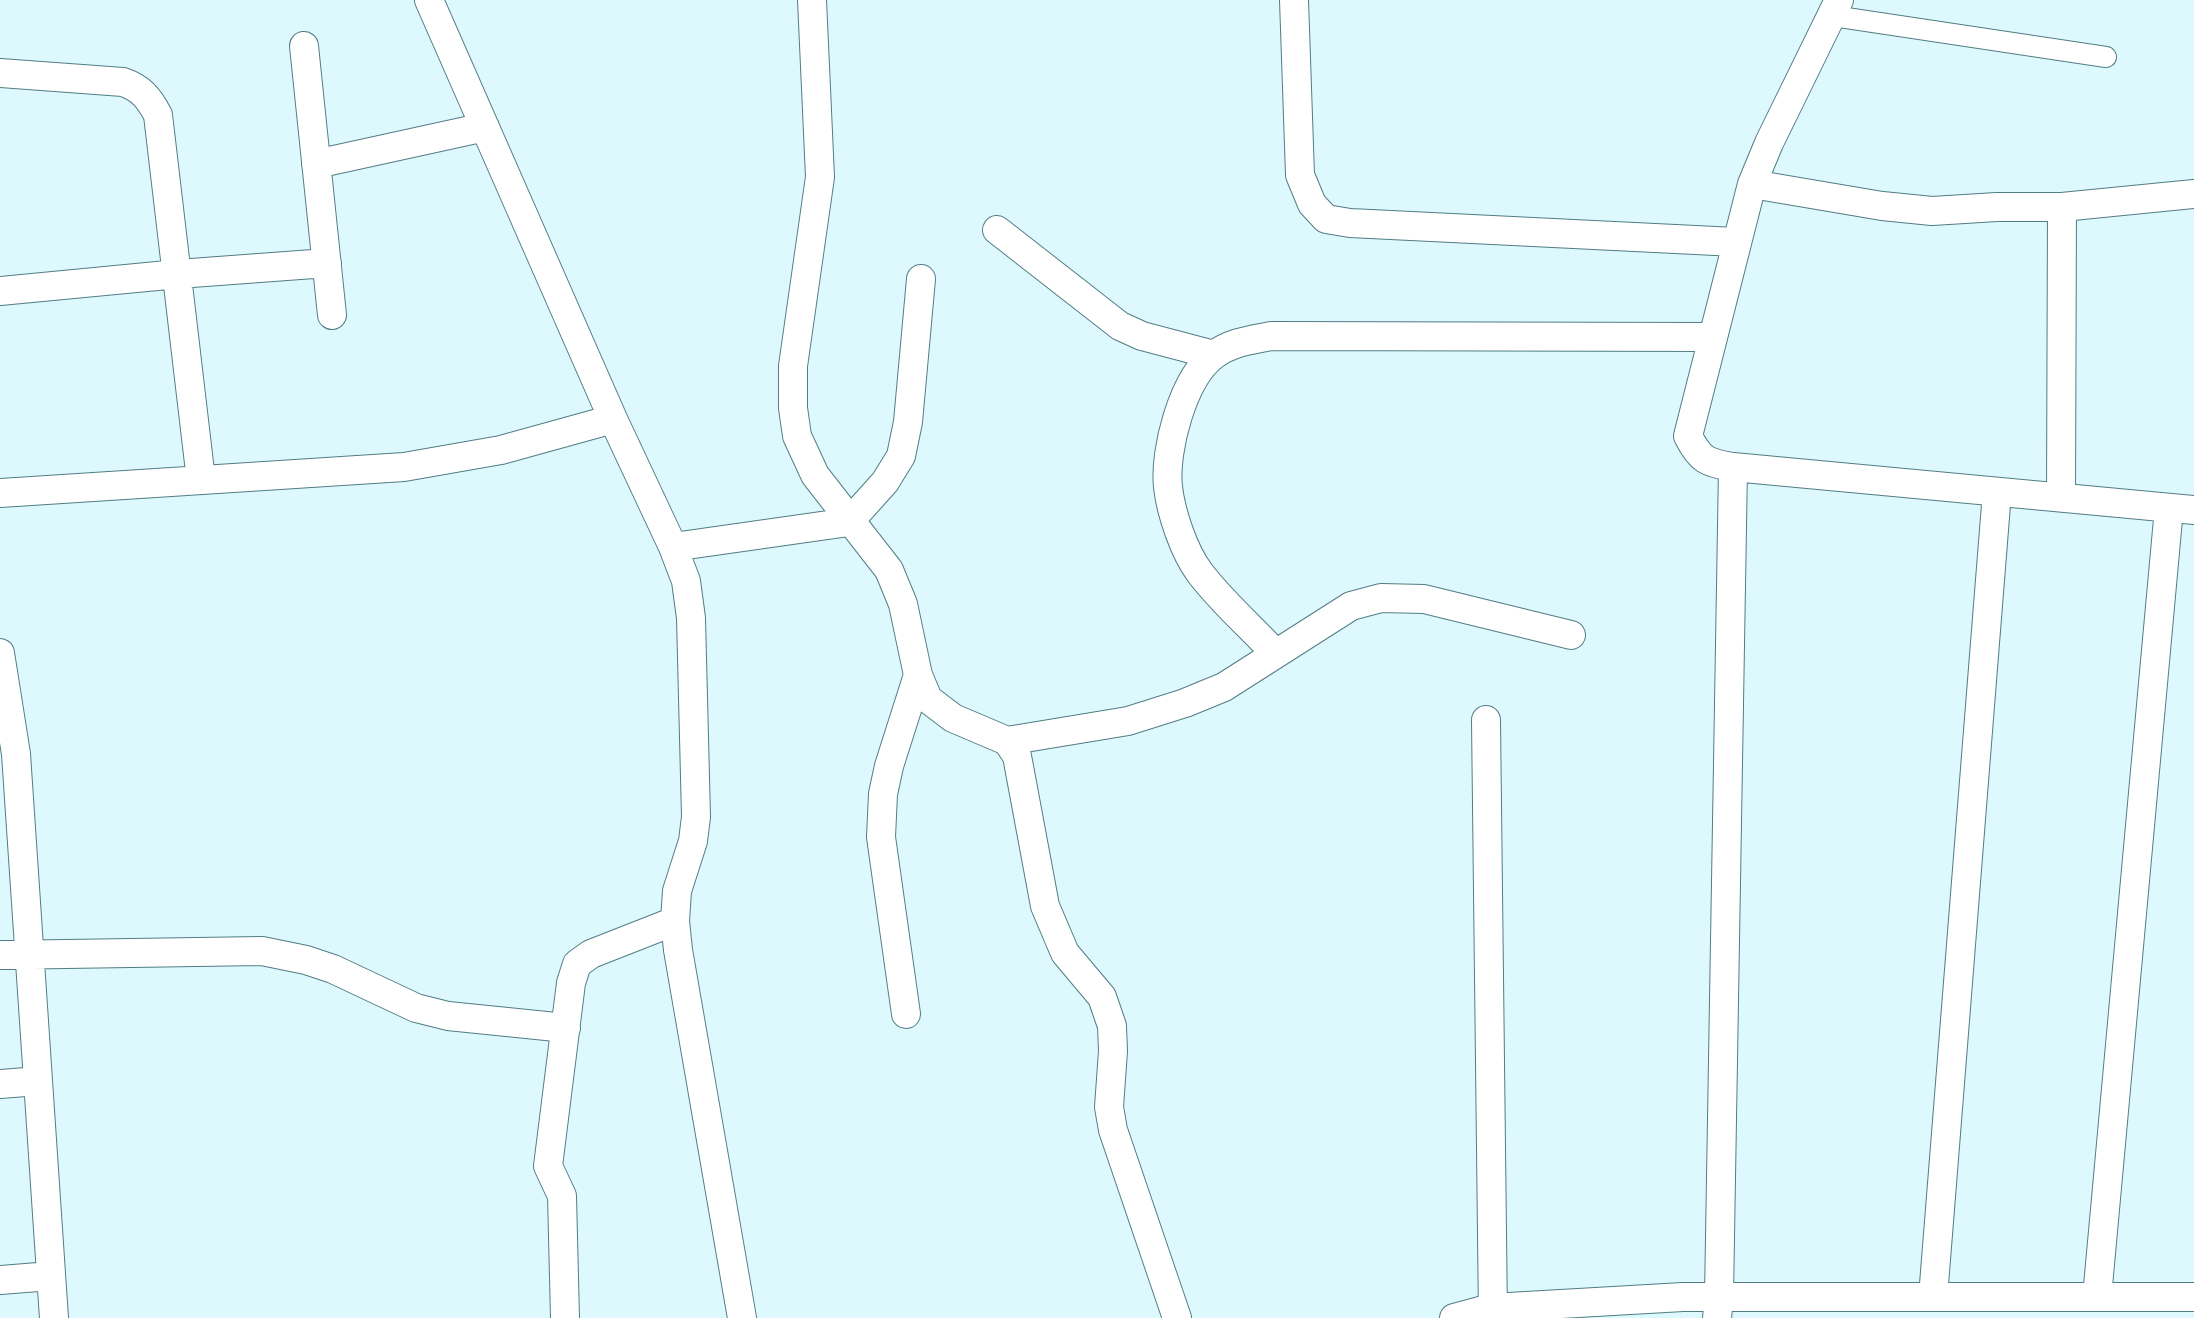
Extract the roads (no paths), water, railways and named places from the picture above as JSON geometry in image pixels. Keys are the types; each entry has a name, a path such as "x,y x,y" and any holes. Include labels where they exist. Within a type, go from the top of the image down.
{"street":[{"path":"429,0 686,581 691,618 696,817 693,841 677,891 675,921 679,959 742,1318"},
{"path":"812,0 820,177 792,366 793,408 797,436 815,475 849,522 889,570 903,604 918,675 928,699 953,718 1008,741 1128,721 1185,703 1224,687 1351,606 1381,598 1424,599 1571,635"},
{"path":"1294,0 1300,175 1312,204 1326,220 1350,223 1736,242"},
{"path":"1836,8 1769,143 1752,184 1688,436 1696,452 1711,464 1734,467 2182,509 2098,1297"},
{"path":"304,46 332,315"},
{"path":"0,73 123,82 137,87 148,98 158,114 201,480"},
{"path":"316,164 485,127"},
{"path":"1752,184 1882,206 1932,210 1997,206 2062,207 2194,194"},
{"path":"2061,498 2062,207"},
{"path":"997,230 1120,326 1142,336 1214,355"},
{"path":"0,291 178,274 327,263"},
{"path":"673,548 849,522 885,482 901,456 908,422 920,279"},
{"path":"1275,653 1199,572 1178,531 1168,487 1170,449 1185,393 1197,371 1214,355 1232,344 1271,336 1713,337"},
{"path":"0,493 404,467 501,450 613,419"},
{"path":"1718,1307 1734,467"},
{"path":"1932,1297 1997,492"},
{"path":"0,654 16,754 54,1318"},
{"path":"906,1014 881,837 883,794 889,766 918,675"},
{"path":"1486,720 1492,1313"},
{"path":"1008,741 1017,756 1024,782 1047,913 1065,953 1102,997 1112,1026 1113,1051 1109,1107 1112,1130 1177,1318"},
{"path":"564,1318 562,1196 548,1166 571,983 577,964 591,954 675,921"},
{"path":"0,955 29,953 262,951 306,960 333,969 416,1008 474,1020 566,1028"},
{"path":"0,1084 38,1080"},
{"path":"0,1280 51,1276"},
{"path":"1454,1318 1682,1297 1718,1307 1932,1297 2194,1297"}],"lane":[{"path":"1836,8 2106,58"}]}
